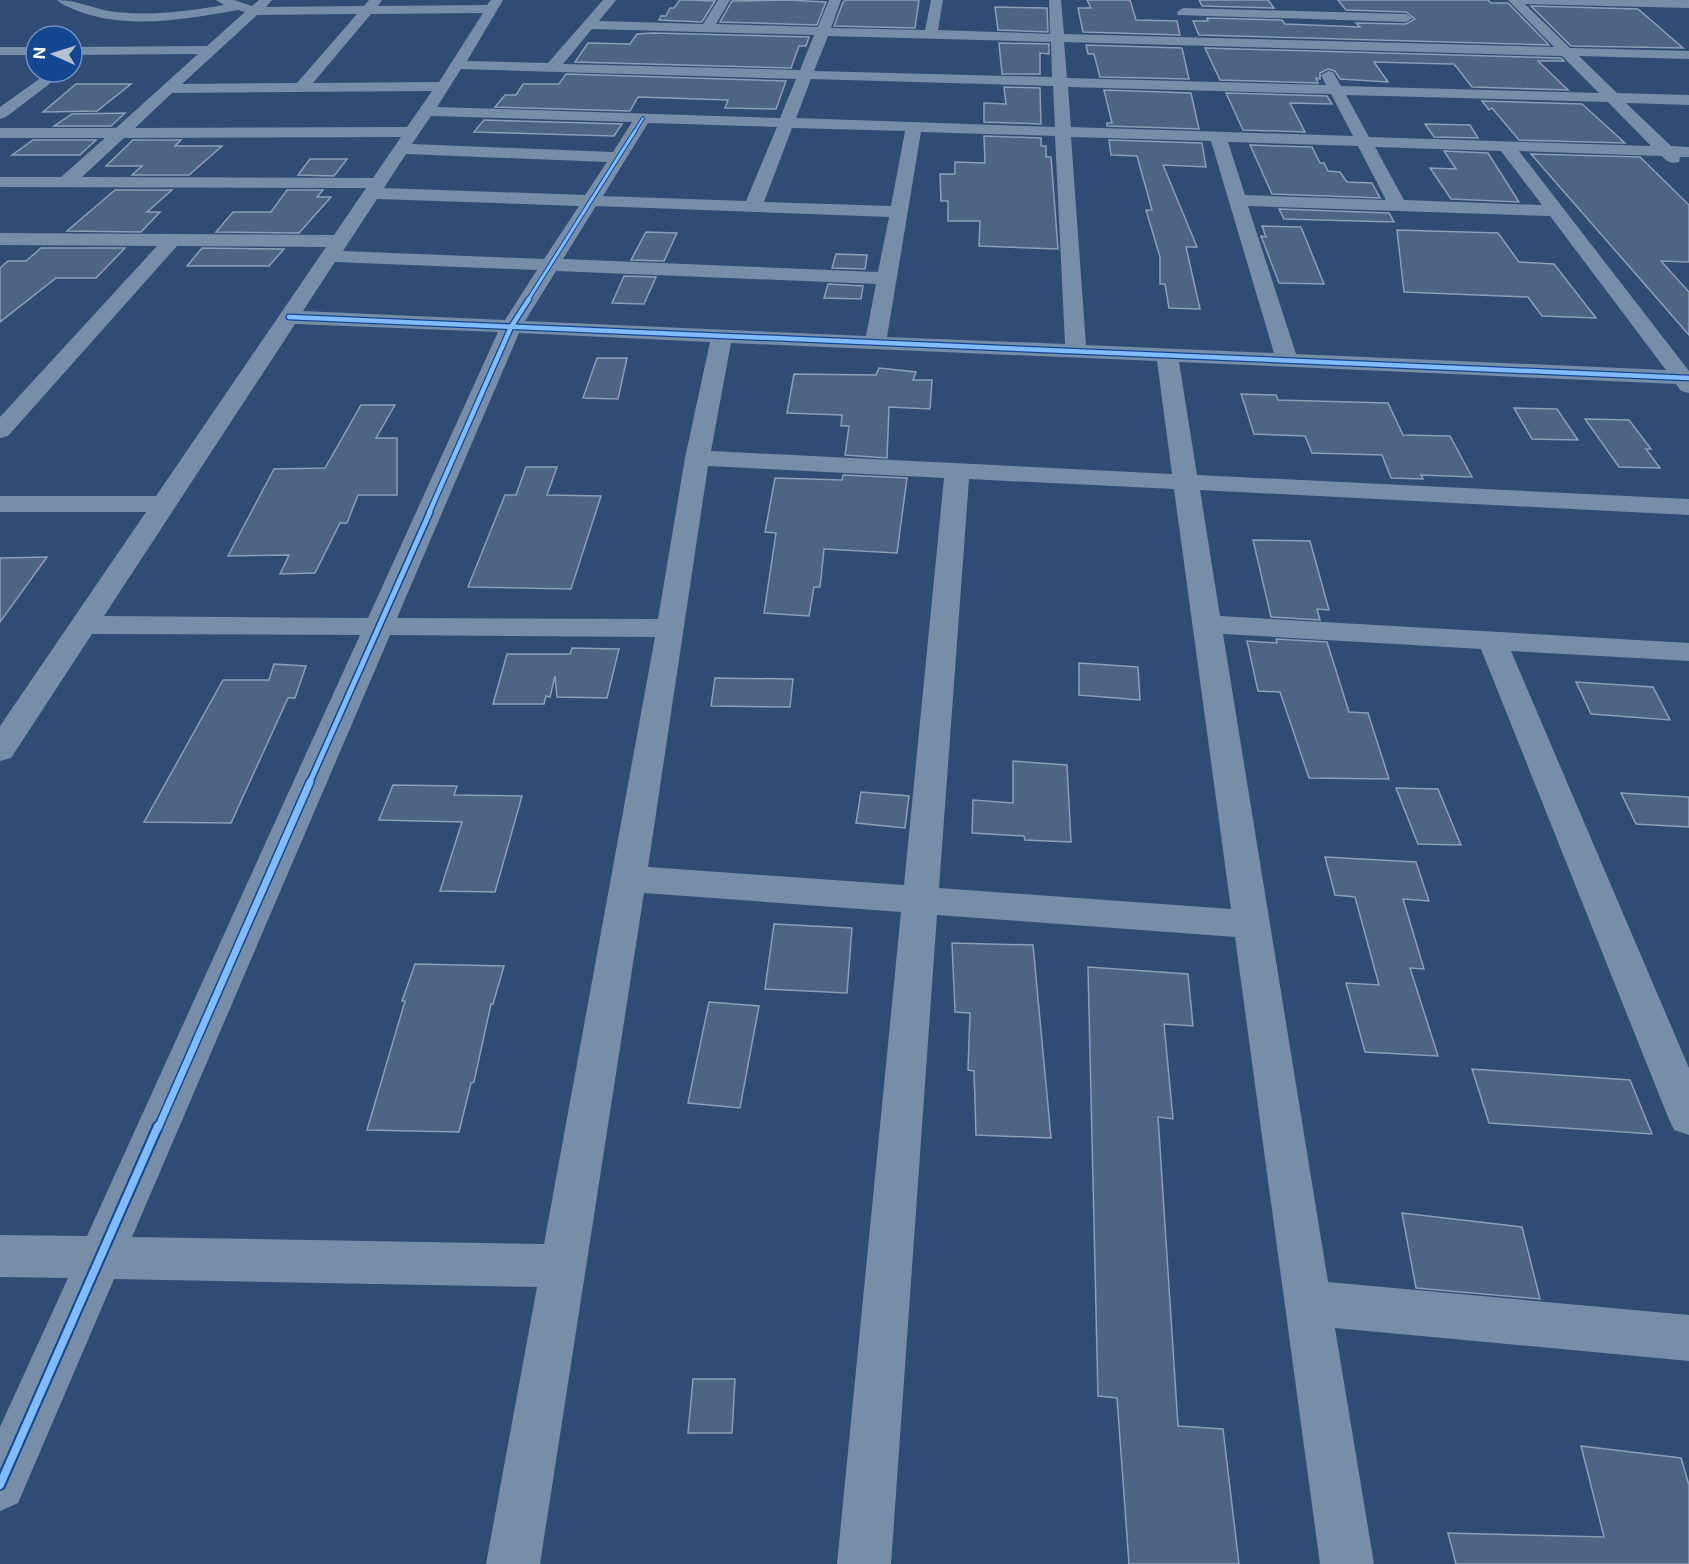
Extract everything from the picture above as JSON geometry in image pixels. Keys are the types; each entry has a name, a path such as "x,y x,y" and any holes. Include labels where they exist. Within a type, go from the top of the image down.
{"street":[{"path":"63,0 97,13 188,15"},
{"path":"222,0 255,11 372,5 495,4"},
{"path":"66,182 266,0"},
{"path":"552,68 610,0"},
{"path":"707,28 724,0"},
{"path":"753,207 834,0"},
{"path":"931,34 937,0"},
{"path":"1055,0 1076,352"},
{"path":"1292,0 1300,15"},
{"path":"1393,0 1429,48"},
{"path":"1514,0 1666,151"},
{"path":"1522,0 1639,1 1689,4"},
{"path":"1639,1 1661,20"},
{"path":"0,750 457,65 495,4"},
{"path":"301,87 372,5"},
{"path":"135,30 188,15 238,6"},
{"path":"588,25 1057,38 1186,22 1300,15 1412,26"},
{"path":"1186,22 1311,45 1689,55"},
{"path":"84,47 114,36"},
{"path":"1311,45 1398,205"},
{"path":"84,50 211,50"},
{"path":"0,51 24,51"},
{"path":"457,65 1689,100"},
{"path":"0,114 41,84"},
{"path":"168,89 443,86"},
{"path":"426,111 1666,151 1685,159"},
{"path":"0,1485 511,327 643,118"},
{"path":"874,343 914,127"},
{"path":"0,133 119,133 406,141 619,157"},
{"path":"1218,136 1287,361"},
{"path":"1506,146 1687,381"},
{"path":"0,182 374,188 590,201 898,212"},
{"path":"1238,200 1556,211"},
{"path":"0,239 173,239 550,265 886,278"},
{"path":"0,431 173,239"},
{"path":"288,317 1687,381"},
{"path":"513,1564 671,628 697,458 722,336"},
{"path":"1167,356 1347,1564"},
{"path":"697,458 1689,507"},
{"path":"864,1564 957,471"},
{"path":"0,504 164,504"},
{"path":"1208,624 1689,652"},
{"path":"83,625 671,628"},
{"path":"1492,640 1689,1117"},
{"path":"628,879 1252,924"},
{"path":"0,1256 562,1266"},
{"path":"1308,1303 1689,1338"}],"building":[{"path":"680,0 715,1 702,22 659,20 661,16 666,16 670,8 674,8"},
{"path":"846,0 919,0 915,28 834,26 843,2"},
{"path":"1087,0 1130,0 1136,20 1177,21 1180,35 1083,32 1078,8 1091,8"},
{"path":"1199,0 1268,0 1274,8 1202,6"},
{"path":"1338,0 1488,0 1491,3 1508,3 1549,45 1199,35 1193,21 1208,21 1207,18 1282,20 1285,24 1360,27 1356,23 1406,24 1415,19 1406,12 1346,10"},
{"path":"732,1 826,2 817,25 720,22"},
{"path":"1531,6 1638,9 1683,48 1571,46"},
{"path":"995,7 1047,8 1048,32 998,30"},
{"path":"637,34 809,37 806,46 799,46 791,68 575,62 588,43 630,44"},
{"path":"999,43 1049,44 1049,54 1040,53 1040,74 1002,74"},
{"path":"1086,45 1182,48 1189,79 1100,77 1094,54 1088,54"},
{"path":"1205,48 1561,58 1564,61 1538,61 1568,90 1472,87 1454,64 1374,62 1388,82 1340,79 1335,71 1328,69 1320,73 1320,79 1316,78 1318,83 1220,80"},
{"path":"566,74 786,81 776,109 725,108 728,100 638,97 630,111 495,107 505,95 516,95 523,84 559,84"},
{"path":"76,84 131,84 97,111 43,112"},
{"path":"1004,87 1040,88 1041,124 984,122 984,103 1006,104"},
{"path":"1104,90 1191,93 1199,129 1107,126 1107,123 1112,123"},
{"path":"1226,93 1327,96 1332,104 1290,103 1305,132 1243,130"},
{"path":"1482,101 1582,104 1625,143 1519,140 1492,108 1489,110"},
{"path":"125,113 111,126 54,126 72,114"},
{"path":"484,120 622,124 614,136 474,132"},
{"path":"1425,124 1470,125 1478,138 1434,137"},
{"path":"984,136 1041,138 1041,146 1046,146 1046,157 1051,157 1058,249 979,246 980,221 948,221 948,201 941,201 940,174 955,174 955,162 985,163"},
{"path":"33,140 96,140 80,155 12,155"},
{"path":"133,140 181,140 175,146 222,146 189,175 132,175 142,166 106,166"},
{"path":"1109,140 1202,143 1206,167 1163,165 1197,247 1186,247 1200,309 1169,308 1165,284 1160,284 1160,257 1146,210 1152,210 1137,156 1111,155"},
{"path":"1250,145 1312,147 1320,163 1324,163 1328,171 1340,172 1347,182 1372,183 1380,198 1272,194"},
{"path":"1444,151 1488,153 1519,202 1451,199 1430,168 1456,169"},
{"path":"1531,154 1640,157 1689,205 1689,262 1661,261 1689,292 1689,335"},
{"path":"310,159 347,159 334,176 298,175"},
{"path":"115,190 172,190 147,212 160,212 141,232 67,231"},
{"path":"287,190 323,190 317,197 331,197 299,233 216,232 233,212 271,212"},
{"path":"1279,209 1389,213 1394,222 1284,219"},
{"path":"1262,226 1301,227 1324,284 1279,283 1261,236 1266,237"},
{"path":"1397,230 1498,233 1519,262 1554,264 1596,318 1542,316 1528,297 1404,292"},
{"path":"646,232 677,233 664,261 631,260"},
{"path":"41,248 125,248 96,278 56,278 0,322 0,268 8,261 26,261"},
{"path":"202,248 284,249 269,266 187,266"},
{"path":"836,254 867,255 865,269 832,268"},
{"path":"624,276 656,277 644,304 612,303"},
{"path":"828,284 863,286 861,299 824,298"},
{"path":"597,358 627,358 618,399 583,398"},
{"path":"879,368 916,372 913,380 932,380 930,409 889,407 887,458 845,455 849,426 841,426 842,415 787,413 794,374 876,375"},
{"path":"1241,394 1276,395 1278,400 1388,403 1403,435 1450,436 1472,477 1421,475 1423,479 1391,478 1382,455 1312,453 1305,436 1254,434"},
{"path":"361,405 395,405 376,438 397,438 397,495 358,495 347,523 340,523 315,573 280,574 289,555 228,556 274,469 325,468"},
{"path":"1514,408 1557,409 1578,440 1532,439"},
{"path":"1585,419 1629,420 1651,449 1646,449 1660,468 1619,467"},
{"path":"526,467 557,467 547,495 601,496 571,589 468,587 505,495 516,495"},
{"path":"843,475 907,478 897,553 824,549 820,587 814,587 809,616 764,613 776,533 765,532 775,478 842,480"},
{"path":"1253,540 1310,541 1329,610 1317,609 1320,620 1271,617"},
{"path":"47,557 0,622 0,558"},
{"path":"1276,639 1327,642 1349,712 1368,713 1389,779 1309,778 1280,692 1258,691 1247,641 1277,643"},
{"path":"572,648 619,649 607,698 557,697 555,676 550,697 546,696 544,704 493,704 507,654 570,654"},
{"path":"1079,663 1138,667 1140,700 1079,695"},
{"path":"274,664 306,666 295,698 288,698 231,823 144,822 223,680 269,680"},
{"path":"715,678 793,679 790,707 711,706"},
{"path":"1576,682 1653,687 1670,720 1591,714"},
{"path":"1013,761 1067,765 1071,842 1025,840 1024,836 972,833 973,800 1013,803"},
{"path":"393,785 457,786 454,795 522,796 495,892 440,891 462,822 379,820"},
{"path":"1396,788 1438,789 1461,845 1418,844"},
{"path":"861,792 909,796 905,828 856,823"},
{"path":"1621,793 1689,797 1689,827 1636,824"},
{"path":"1325,857 1416,862 1429,901 1403,899 1424,969 1410,968 1438,1056 1365,1052 1346,983 1379,985 1355,897 1335,895"},
{"path":"774,924 852,928 847,993 765,989"},
{"path":"952,943 1033,945 1051,1138 976,1135 974,1071 968,1070 970,1013 955,1012"},
{"path":"415,964 504,966 493,1004 491,1004 474,1082 471,1083 459,1132 367,1130 405,1001 402,1001"},
{"path":"1088,967 1188,974 1193,1026 1164,1024 1173,1119 1158,1117 1178,1426 1223,1429 1239,1564 1129,1564 1117,1398 1098,1396"},
{"path":"709,1002 759,1006 740,1108 688,1103"},
{"path":"1472,1069 1630,1080 1652,1134 1489,1123"},
{"path":"1402,1213 1522,1227 1540,1299 1416,1288"},
{"path":"693,1379 735,1379 732,1433 688,1433"},
{"path":"1581,1446 1681,1458 1689,1485 1689,1564 1456,1564 1448,1533 1604,1537"}],"cycle path":[{"path":"0,1485 511,327 643,118"},
{"path":"289,317 1689,378"}]}
